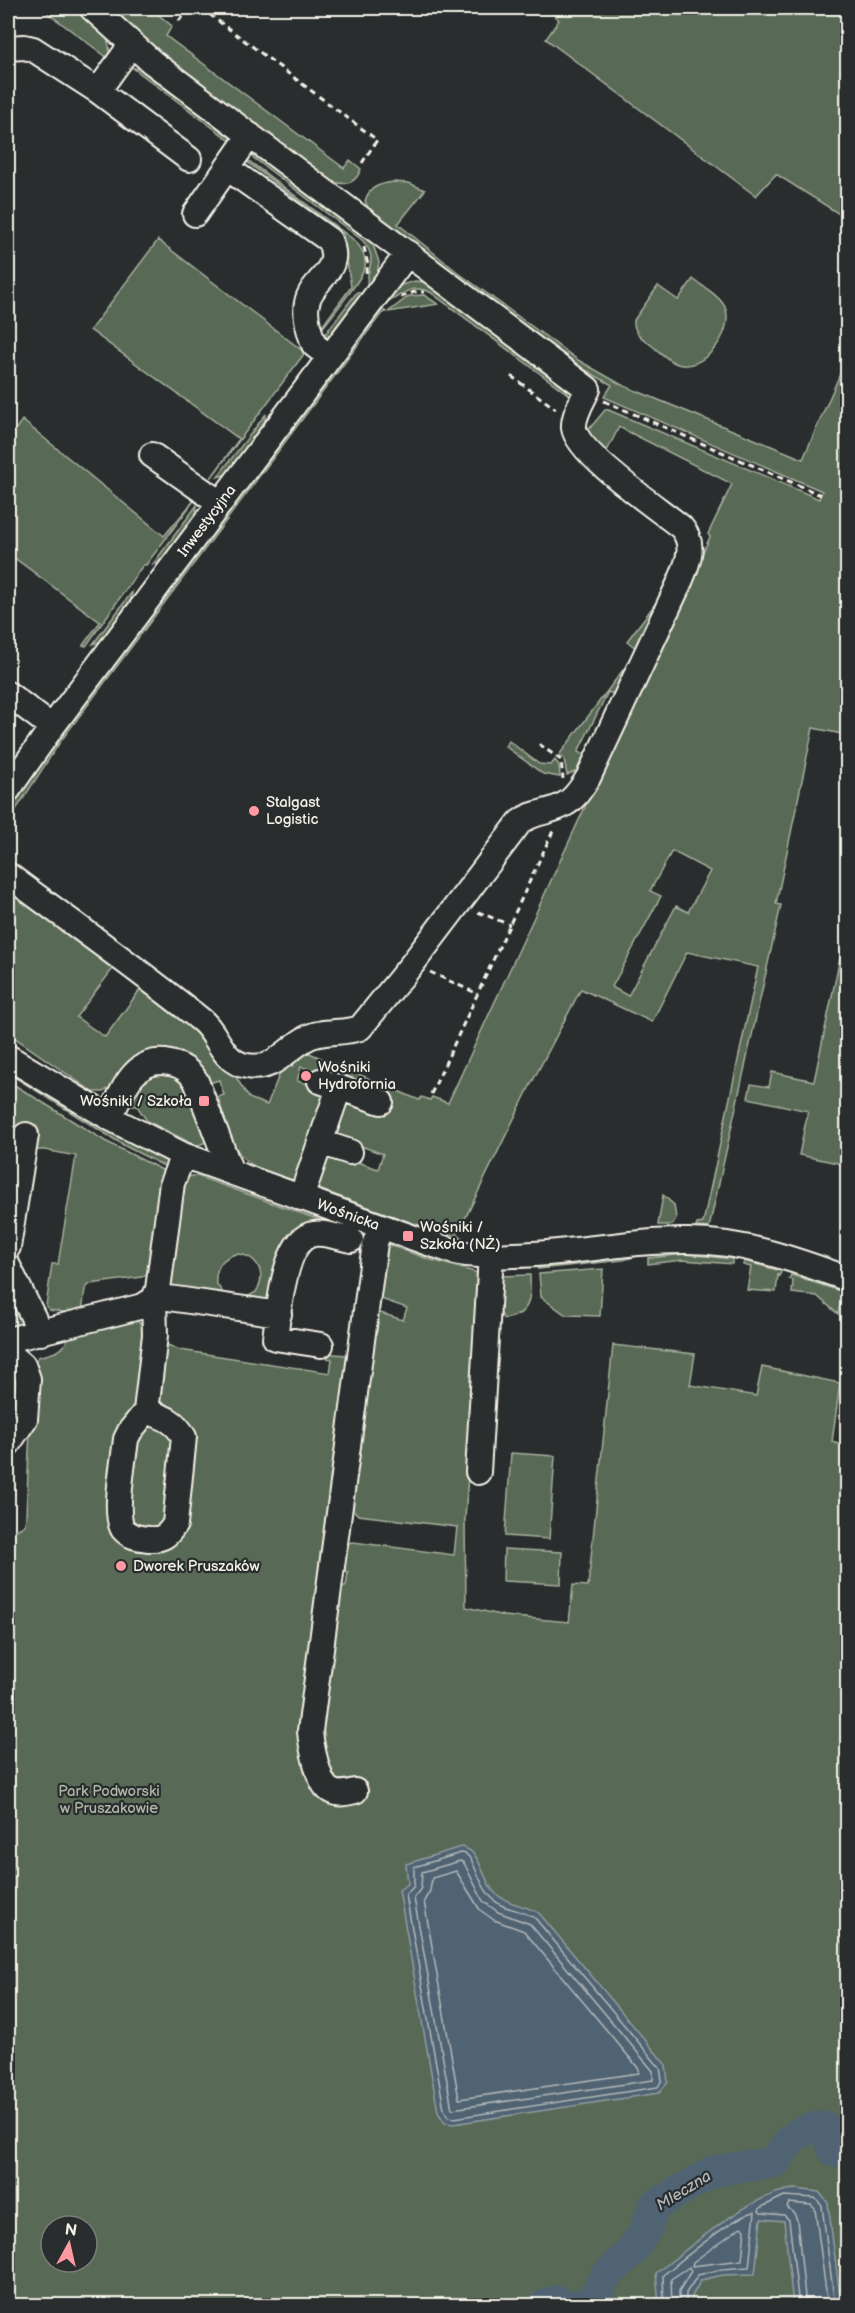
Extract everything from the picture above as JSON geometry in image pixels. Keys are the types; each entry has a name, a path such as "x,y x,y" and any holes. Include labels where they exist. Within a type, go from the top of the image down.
{"street":[{"path":"8,874 203,1022 226,1056 237,1063 257,1067 276,1061 308,1037 349,1032 360,1028 413,963 520,822 527,816 563,806 573,799 588,778 689,558 688,534 585,449 577,438 574,423 596,397 131,45 92,8"},
{"path":"98,91 131,45"},
{"path":"8,48 33,49 98,91 189,159"},
{"path":"195,214 250,135"},
{"path":"227,168 328,240 332,246 333,255 329,270 310,294 306,309 314,345 330,357"},
{"name":"Inwestycyjna","path":"8,790 52,727 408,253"},
{"path":"152,455 220,503"},
{"path":"8,694 52,727"},
{"name":"Wośnicka","path":"8,1050 47,1080"},
{"name":"Wośnicka","path":"8,1057 110,1118 183,1155 460,1253 491,1256 542,1255 686,1241 711,1242 757,1250 848,1279"},
{"path":"110,1118 125,1085 143,1066 167,1062 181,1065 191,1073 196,1081 231,1172"},
{"path":"301,1198 320,1142 329,1085 381,1102"},
{"path":"8,1247 26,1135"},
{"path":"320,1142 350,1152"},
{"path":"146,1411 170,1419 184,1437 175,1524 169,1534 159,1540 131,1536 122,1528 119,1515 126,1439 146,1411 155,1335 155,1297 172,1183 183,1155"},
{"path":"356,1791 336,1793 325,1786 311,1747 310,1731 375,1243 381,1226"},
{"path":"321,1345 275,1338 285,1270 296,1247 305,1237 315,1233 351,1240"},
{"path":"478,1472 491,1256"},
{"path":"8,1266 41,1333"},
{"path":"8,1340 143,1306 155,1297 279,1314"},
{"path":"8,1355 23,1365 28,1379 26,1419 10,1438"}],"path":[{"path":"179,21 188,8"},
{"path":"201,8 377,140 362,163"},
{"path":"362,244 368,265 360,285 389,306 406,294 423,292 429,294"},
{"path":"511,376 574,423"},
{"path":"596,397 821,495"},
{"path":"431,1094 563,806 561,760 539,744"},
{"path":"413,963 478,994"}],"green space":[{"path":"41,8 80,8 106,36 108,58"},
{"path":"123,8 155,8 160,16 172,26 166,36 344,168 350,160 361,169 358,175 354,180 344,184 322,177 126,26 123,19"},
{"path":"551,8 847,8 847,219 776,174 756,196 546,39 559,20 550,11"},
{"path":"133,68 143,69 229,131 232,142"},
{"path":"251,156 261,157 371,239 379,262 377,275 370,285 367,283 371,257 362,240"},
{"path":"245,158 354,240 365,259 363,272 319,333 351,287 343,234 243,159"},
{"path":"393,182 409,183 425,190 398,224 460,274 578,360 622,385 803,459 847,358 847,735 813,728 776,904 781,905 709,1228 696,1227 697,1224 703,1223 758,967 687,952 652,1022 581,989 528,1090 457,1235 463,1238 432,1230 310,1186 320,1156 349,1159 378,1169 383,1154 333,1136 337,1107 316,1071 301,1067 297,1081 311,1085 325,1095 302,1183 260,1169 242,1156 232,1141 218,1097 224,1095 219,1080 206,1084 192,1063 115,1084 103,1092 93,1092 8,1033 8,886 115,966 76,1017 105,1037 142,987 198,1028 232,1071 249,1098 267,1105 284,1063 293,1066 300,1049 419,1100 422,1097 430,1100 432,1097 448,1103 710,537 708,534 732,484 619,427 604,457 584,426 590,428 606,409 819,499 822,491 604,397 612,385 559,355 369,210 365,201 369,192 379,185","holes":["672,851 710,871 688,912 676,906 628,996 612,987 661,896 650,891"]},
{"path":"158,240 303,351 307,350 211,478 239,439 90,330"},
{"path":"693,279 715,295 725,307 726,326 717,346 709,354 701,360 682,365 670,360 641,337 635,328 634,320 658,286 678,300"},
{"path":"415,281 425,282 562,383 569,395 430,292 413,289 390,301 385,296 398,286"},
{"path":"357,292 364,295 335,333 323,337"},
{"path":"424,295 438,304 388,312 409,296"},
{"path":"378,306 386,312 382,313 60,742 8,822 8,803"},
{"path":"266,414 264,426 227,474 217,477"},
{"path":"22,420 164,536 196,498 146,565 143,565 86,646 83,645 100,622 8,553 8,440"},
{"path":"197,505 188,530 167,554 153,564"},
{"path":"132,592 128,607 118,623 106,637 93,644"},
{"path":"662,595 619,696 608,692 578,752 590,758 582,769 567,775 564,759 559,755 638,650 627,641"},
{"path":"509,741 539,764 551,765 555,760 559,765 560,777 543,774 505,746"},
{"path":"847,925 847,1165 799,1155 808,1111 748,1098 751,1084 769,1087 772,1072 814,1081"},
{"path":"8,1065 165,1158 168,1168 125,1146 8,1073"},
{"path":"161,1069 185,1079 210,1140 197,1146 147,1121 137,1106 131,1106 134,1087"},
{"path":"8,1081 105,1141 168,1173 152,1270 142,1277 90,1284 85,1289 82,1312 77,1314 49,1310 46,1306 52,1264 58,1264 76,1156 45,1150 29,1150 32,1133 8,1129"},
{"path":"197,1176 367,1237 365,1239 315,1228 301,1233 294,1241 285,1261 276,1303 267,1308 172,1293 167,1290 165,1282 179,1184 185,1185 188,1177","holes":["244,1255 255,1262 258,1267 261,1279 259,1285 256,1292 242,1300 226,1297 216,1283 218,1268 231,1256"]},
{"path":"663,1195 674,1205 676,1218 672,1225 658,1225"},
{"name":"Park Podworski w Pruszakowie","path":"384,1243 428,1259 482,1274 465,1519 466,1607 504,1616 569,1622 573,1585 588,1586 613,1345 695,1354 690,1385 756,1396 762,1367 840,1383 832,1442 848,1447 847,2305 8,2305 8,1535 25,1525 33,1366 38,1357 61,1349 68,1336 123,1318 136,1320 165,1344 180,1350 330,1373 332,1359 320,1357 321,1353 347,1355 346,1362 349,1370 339,1586 346,1586 348,1572 341,1570 342,1544 353,1542 454,1555 457,1527 358,1515 346,1502 374,1311 403,1320 407,1308 375,1297"},
{"path":"638,1253 638,1256 623,1260 538,1269 541,1263"},
{"path":"685,1254 732,1259 732,1264 683,1260 648,1264 648,1258"},
{"path":"744,1261 781,1271 780,1276 778,1275 776,1292 747,1290 751,1267 743,1265"},
{"path":"603,1269 600,1316 566,1315 541,1297 539,1274"},
{"path":"530,1275 528,1304 520,1314 504,1319 497,1308 498,1276"},
{"path":"791,1275 843,1292 838,1314 817,1296 792,1293 793,1280 789,1279"},
{"path":"8,1304 16,1306 23,1326 8,1333"},
{"path":"8,1364 18,1373 21,1414 9,1421 8,1421"},
{"path":"511,1453 555,1456 549,1539 505,1536"},
{"path":"504,1549 562,1552 561,1584 503,1581"}],"water":[{"path":"461,1847 474,1854 496,1894 505,1900 539,1913 666,2065 668,2082 659,2093 453,2124 445,2123 438,2112 399,1890 408,1884 406,1864"},
{"path":"795,2189 819,2192 828,2203 841,2305 793,2305 784,2221 761,2219 755,2274 723,2275 701,2280 692,2296 692,2305 659,2305 656,2273 741,2210 778,2192"}],"waterway":[{"name":"Mleczna","path":"575,2306 591,2302 606,2276 632,2251 646,2229 654,2206 714,2171 775,2162 795,2137 816,2128 826,2127 834,2151 848,2153"},
{"name":"Mleczna","path":"544,2306 557,2301 567,2306"}],"place":[{"name":"Stalgast Logistic","path":"254,811"},
{"name":"Wośniki Hydrofornia","path":"306,1076"},
{"name":"Wośniki / Szkoła","path":"204,1101"},
{"name":"Wośniki / Szkoła (NŻ)","path":"408,1236"},
{"name":"Dworek Pruszaków","path":"121,1566"}]}
